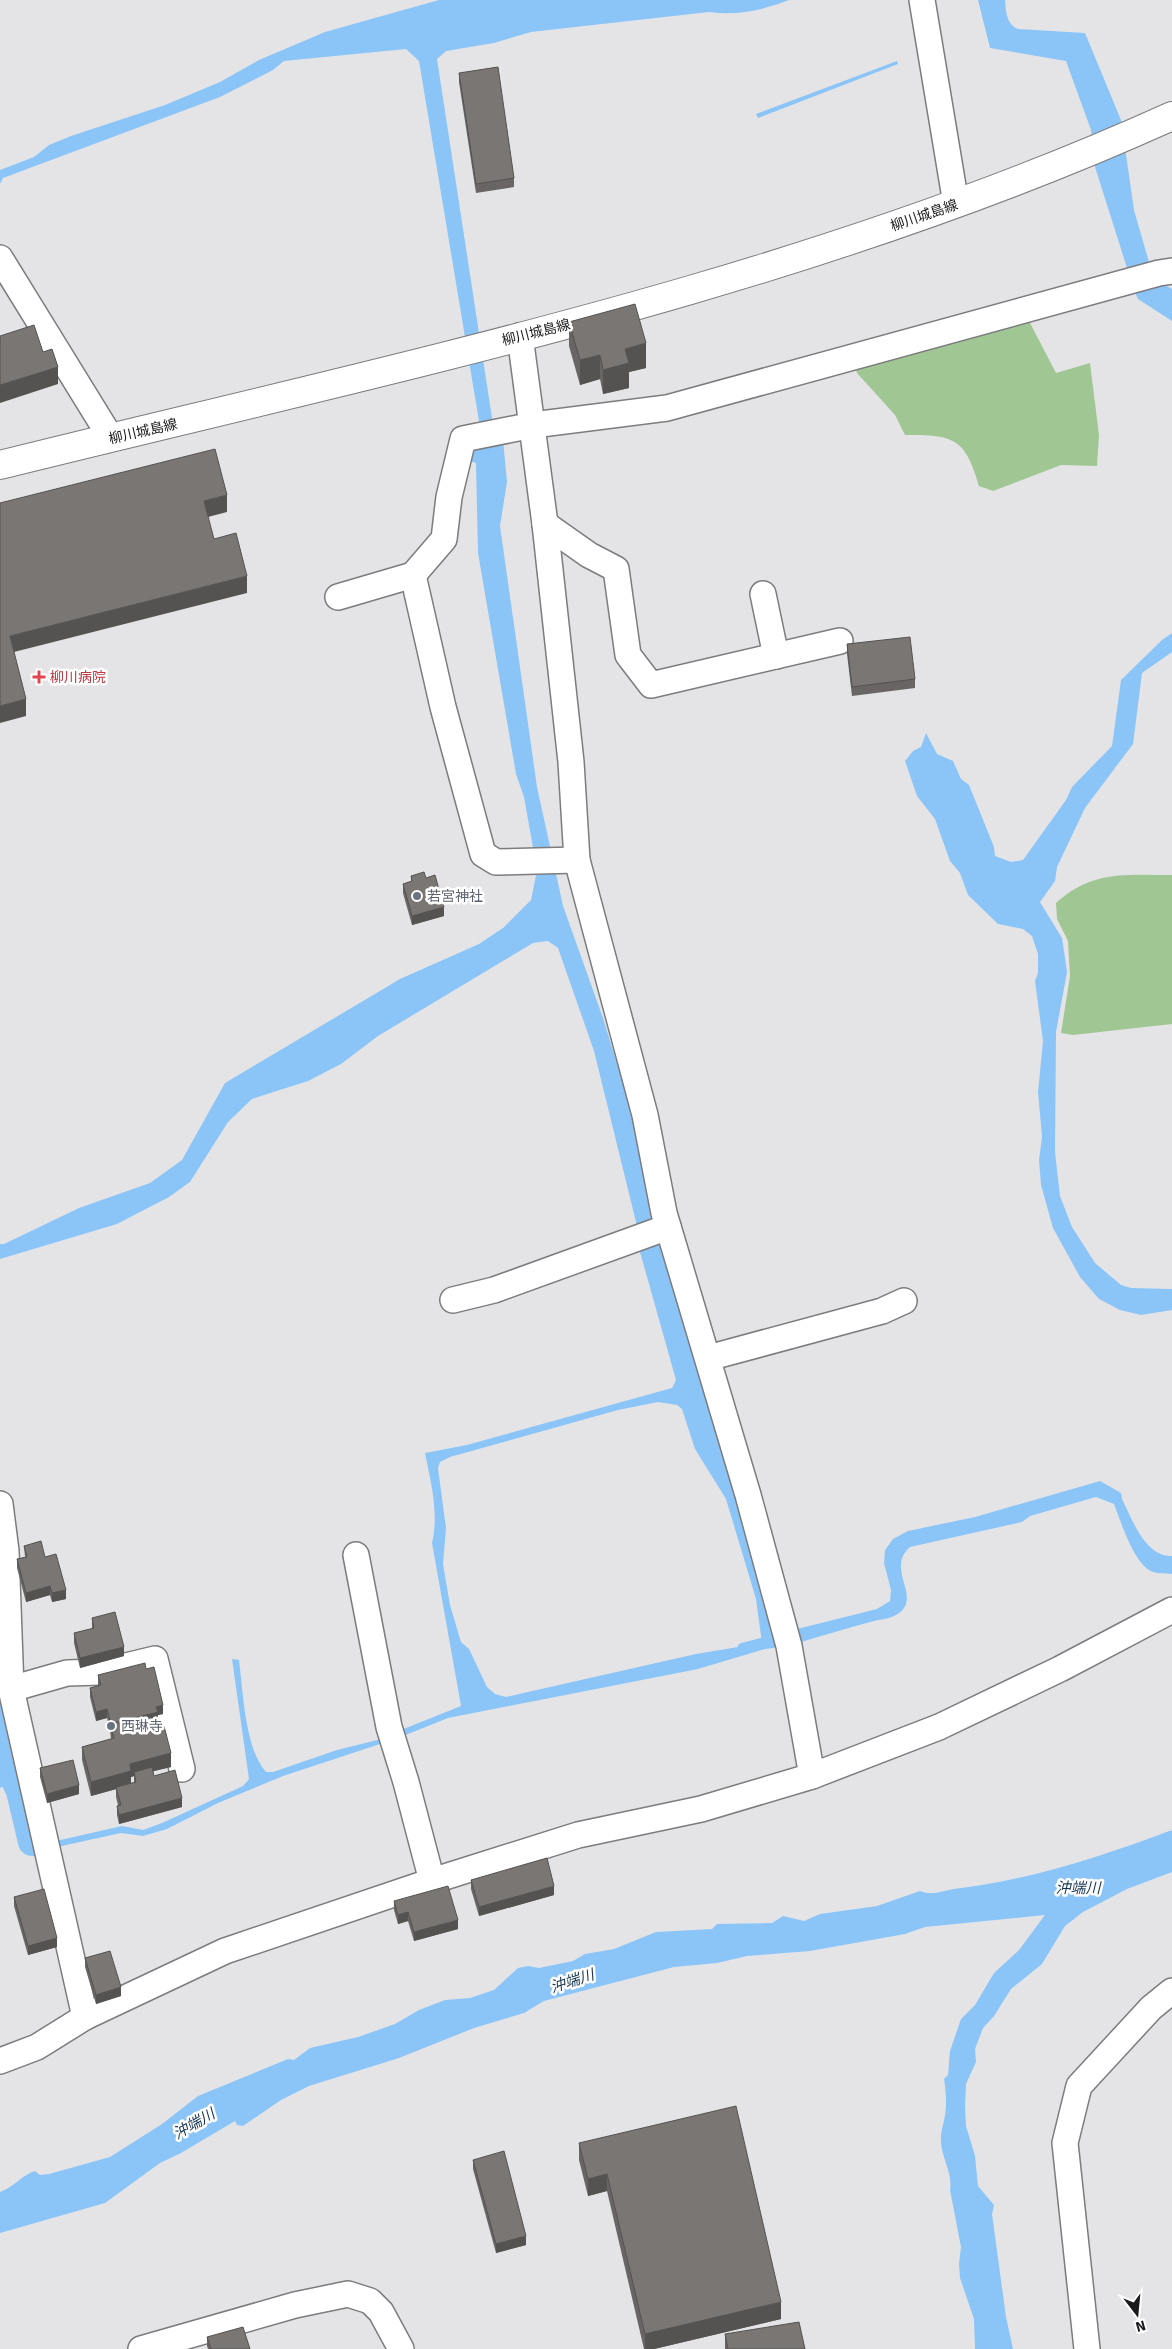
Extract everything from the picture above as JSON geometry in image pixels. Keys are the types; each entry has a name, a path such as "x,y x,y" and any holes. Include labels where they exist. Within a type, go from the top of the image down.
{"main road":[{"name":"柳川城島線","path":"0,465 216,414 648,303 791,260 956,204 1093,152 1172,116"}],"street":[{"path":"922,0 956,204"},
{"path":"0,258 111,438"},
{"path":"338,597 413,575 444,539 449,497 463,439 532,425 667,408 1172,271"},
{"path":"520,336 545,524 571,762 569,861 645,1115 664,1229 708,1358 748,1495 786,1636 812,1776"},
{"path":"545,524 589,554 616,569 628,655 651,685 840,640"},
{"path":"413,575 443,708 483,854 496,862 569,861"},
{"path":"763,594 776,656"},
{"path":"453,1300 494,1290 664,1229"},
{"path":"708,1358 882,1311 904,1301"},
{"path":"0,1504 6,1551 11,1689 85,2017"},
{"path":"356,1555 392,1736 432,1881"},
{"path":"0,2061 37,2047 85,2017 225,1951 432,1881 578,1836 701,1809 812,1776 939,1727 1060,1669 1172,1610"},
{"path":"11,1689 67,1673 101,1672 155,1659 182,1769"},
{"path":"1087,2349 1065,2143 1067,2133 1079,2086 1151,2008 1172,1990"},
{"path":"142,2349 296,2305 348,2294 370,2301 381,2312 401,2349"}],"green space":[{"path":"1028,319 1056,373 1090,363 1099,435 1097,466 1061,465 993,491 979,486 974,470 962,448 946,438 905,435 895,415 857,373 855,365"},
{"path":"1125,875 1172,875 1172,1024 1073,1035 1061,1033 1070,976 1068,941 1057,919 1056,903 1069,892 1096,880"}],"water":[{"path":"439,0 789,0 769,7 740,13 709,12 531,32 494,43 446,51 437,59 492,418 496,440 503,440 507,482 500,526 537,787 563,906 603,1018 633,1116 657,1217 657,1242 666,1248 782,1647 765,1649 698,1669 448,1718 403,1736 401,1730 461,1706 432,1543 435,1520 432,1487 425,1453 467,1445 672,1388 676,1380 640,1252 644,1249 640,1229 637,1226 594,1051 558,948 548,941 533,943 378,1036 341,1064 308,1081 252,1099 228,1122 190,1182 169,1197 117,1224 0,1259 0,1244 4,1244 79,1208 150,1183 182,1160 225,1083 400,979 479,944 503,928 531,900 537,870 524,797 516,774 478,553 476,463 464,459 464,450 483,445 419,61 406,49 284,61 273,70 220,97 3,178 0,184 0,170 34,157 49,145 165,105 220,82 259,60 325,32","holes":["658,1402 677,1405 682,1409 695,1449 726,1499 756,1599 762,1643 696,1654 506,1697 495,1694 487,1687 469,1649 461,1642 450,1605 443,1564 446,1528 438,1468 440,1462 450,1457 618,1410"]},
{"path":"978,0 1005,0 1009,21 1018,29 1085,33 1121,120 1134,210 1155,283 1159,282 1172,289 1172,321 1138,299 1134,290 1095,167 1091,130 1066,61 990,48"},
{"path":"897,61 898,64 758,118 756,114"},
{"path":"1172,633 1172,652 1142,673 1133,744 1085,808 1057,867 1055,881 1040,902 1062,938 1067,972 1056,1032 1055,1152 1060,1196 1072,1227 1095,1263 1121,1285 1131,1288 1172,1289 1172,1310 1141,1315 1120,1310 1099,1299 1080,1277 1053,1228 1041,1185 1039,1160 1042,1137 1038,1092 1043,1041 1035,981 1038,973 1038,954 1032,936 1023,929 998,924 968,895 960,873 950,861 935,819 917,796 905,761 913,751 921,747 926,733 937,754 953,761 961,779 969,785 994,847 995,856 1011,862 1023,860 1066,800 1072,787 1112,746 1121,680 1162,640"},
{"path":"1100,1481 1121,1493 1135,1526 1147,1544 1163,1555 1172,1556 1172,1574 1155,1573 1146,1568 1134,1552 1124,1532 1114,1504 1096,1497 1030,1516 1022,1522 910,1547 903,1555 901,1564 907,1599 905,1606 899,1613 890,1618 854,1626 795,1644 793,1630 877,1609 890,1601 891,1590 884,1563 885,1550 893,1539 908,1531 975,1517"},
{"path":"232,1659 239,1660 249,1735 253,1749 266,1772 273,1772 337,1750 381,1739 383,1743 283,1776 218,1803 167,1829 143,1836 121,1833 57,1847 56,1841 122,1826 143,1830 243,1786 249,1779"},
{"path":"0,1661 20,1776 0,1788"},
{"name":"沖端川","path":"1172,1830 1172,1872 1127,1889 1083,1912 1065,1926 1042,1964 1011,1989 994,2016 983,2028 975,2049 976,2062 966,2084 966,2126 975,2156 978,2186 994,2205 992,2214 1006,2317 1013,2349 975,2349 974,2319 960,2278 961,2247 950,2190 949,2172 941,2142 946,2106 944,2079 948,2075 950,2051 961,2019 975,2005 994,1973 1019,1950 1045,1915 925,1927 905,1934 810,1951 747,1956 717,1963 674,1967 544,2001 524,2013 474,2028 399,2058 309,2086 281,2100 243,2126 237,2125 235,2121 181,2153 160,2163 105,2203 0,2233 0,2192 30,2173 35,2171 40,2175 49,2174 110,2157 162,2124 198,2096 288,2059 294,2060 310,2048 358,2037 395,2024 419,2010 445,2000 470,1998 494,1990 518,1968 528,1966 539,1968 573,1961 585,1954 614,1949 656,1932 712,1929 717,1924 772,1923 783,1916 804,1921 820,1914 877,1906 920,1891 937,1893 1010,1880 1091,1858"}],"building":[{"path":"498,67 514,178 476,184 459,73"},
{"path":"635,304 646,343 625,349 629,363 603,370 600,355 580,360 569,322"},
{"path":"34,325 43,352 52,349 58,367 0,385 0,336"},
{"path":"215,449 227,495 204,501 214,539 236,533 247,576 10,636 26,699 0,706 0,503"},
{"path":"910,637 915,679 852,687 847,644"},
{"path":"424,872 426,878 435,875 444,907 412,916 403,884 412,881 411,876"},
{"path":"41,1541 45,1557 56,1554 66,1590 52,1593 50,1586 26,1593 17,1559 27,1557 24,1546"},
{"path":"115,1612 124,1647 80,1658 74,1633 94,1628 92,1618"},
{"path":"145,1663 146,1669 154,1667 163,1705 156,1707 158,1712 111,1724 107,1709 96,1712 90,1688 101,1685 98,1675"},
{"path":"138,1717 142,1732 164,1726 171,1753 130,1764 131,1771 91,1782 82,1747 114,1738 110,1724"},
{"path":"73,1760 79,1785 47,1794 40,1768"},
{"path":"152,1767 154,1776 175,1770 182,1798 119,1815 117,1806 121,1805 116,1787 136,1782 134,1772"},
{"path":"547,1858 554,1886 479,1907 471,1880"},
{"path":"448,1886 458,1920 414,1932 408,1912 398,1915 394,1901"},
{"path":"44,1889 57,1938 28,1946 14,1897"},
{"path":"110,1951 121,1987 96,1995 85,1958"},
{"path":"736,2106 781,2302 645,2334 607,2174 588,2179 579,2143"},
{"path":"504,2151 526,2236 496,2244 473,2160"},
{"path":"799,2322 805,2349 728,2349 725,2334"},
{"path":"243,2327 250,2349 211,2349 207,2337"}],"waterway":[{"path":"742,1647 772,1639"},
{"path":"5,1760 20,1791 32,1842"}],"place":[{"name":"柳川病院","path":"39,677"},
{"name":"若宮神社","path":"417,896"},
{"name":"西琳寺","path":"111,1726"}]}
